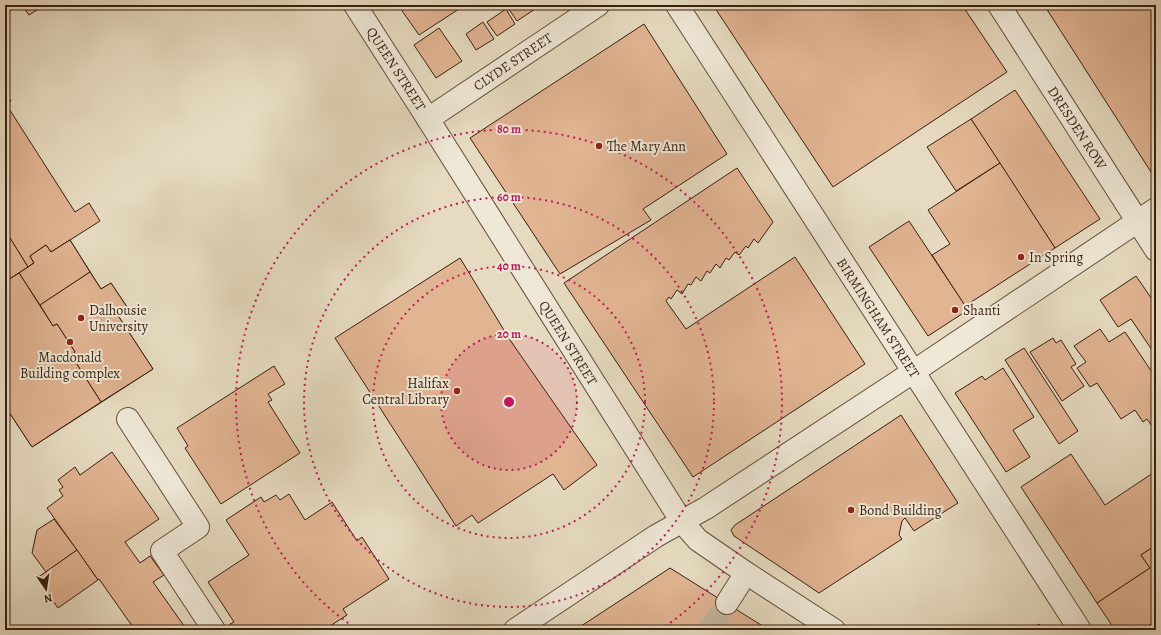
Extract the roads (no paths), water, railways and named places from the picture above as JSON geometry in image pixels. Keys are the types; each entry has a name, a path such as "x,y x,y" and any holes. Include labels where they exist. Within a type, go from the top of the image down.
{"street":[{"name":"QUEEN STREET","path":"354,5 428,119 682,522 698,540 834,630"},
{"name":"CLYDE STREET","path":"428,119 598,5"},
{"name":"BIRMINGHAM STREET","path":"676,5 1080,630"},
{"name":"DRESDEN ROW","path":"999,5 1156,250"},
{"path":"515,630 656,536 706,508 1156,209"},
{"path":"128,419 198,527 162,550 214,630"},
{"path":"727,604 746,573"}],"tunnel":[{"path":"709,630 727,603"}],"place":[{"name":"The Mary Ann","path":"599,146"},
{"name":"In Spring","path":"1021,257"},
{"name":"Shanti","path":"955,310"},
{"name":"Dalhousie University","path":"81,318"},
{"name":"Macdonald Building complex","path":"70,342"},
{"name":"Halifax Central Library","path":"457,391"},
{"name":"Bond Building","path":"851,510"}]}
